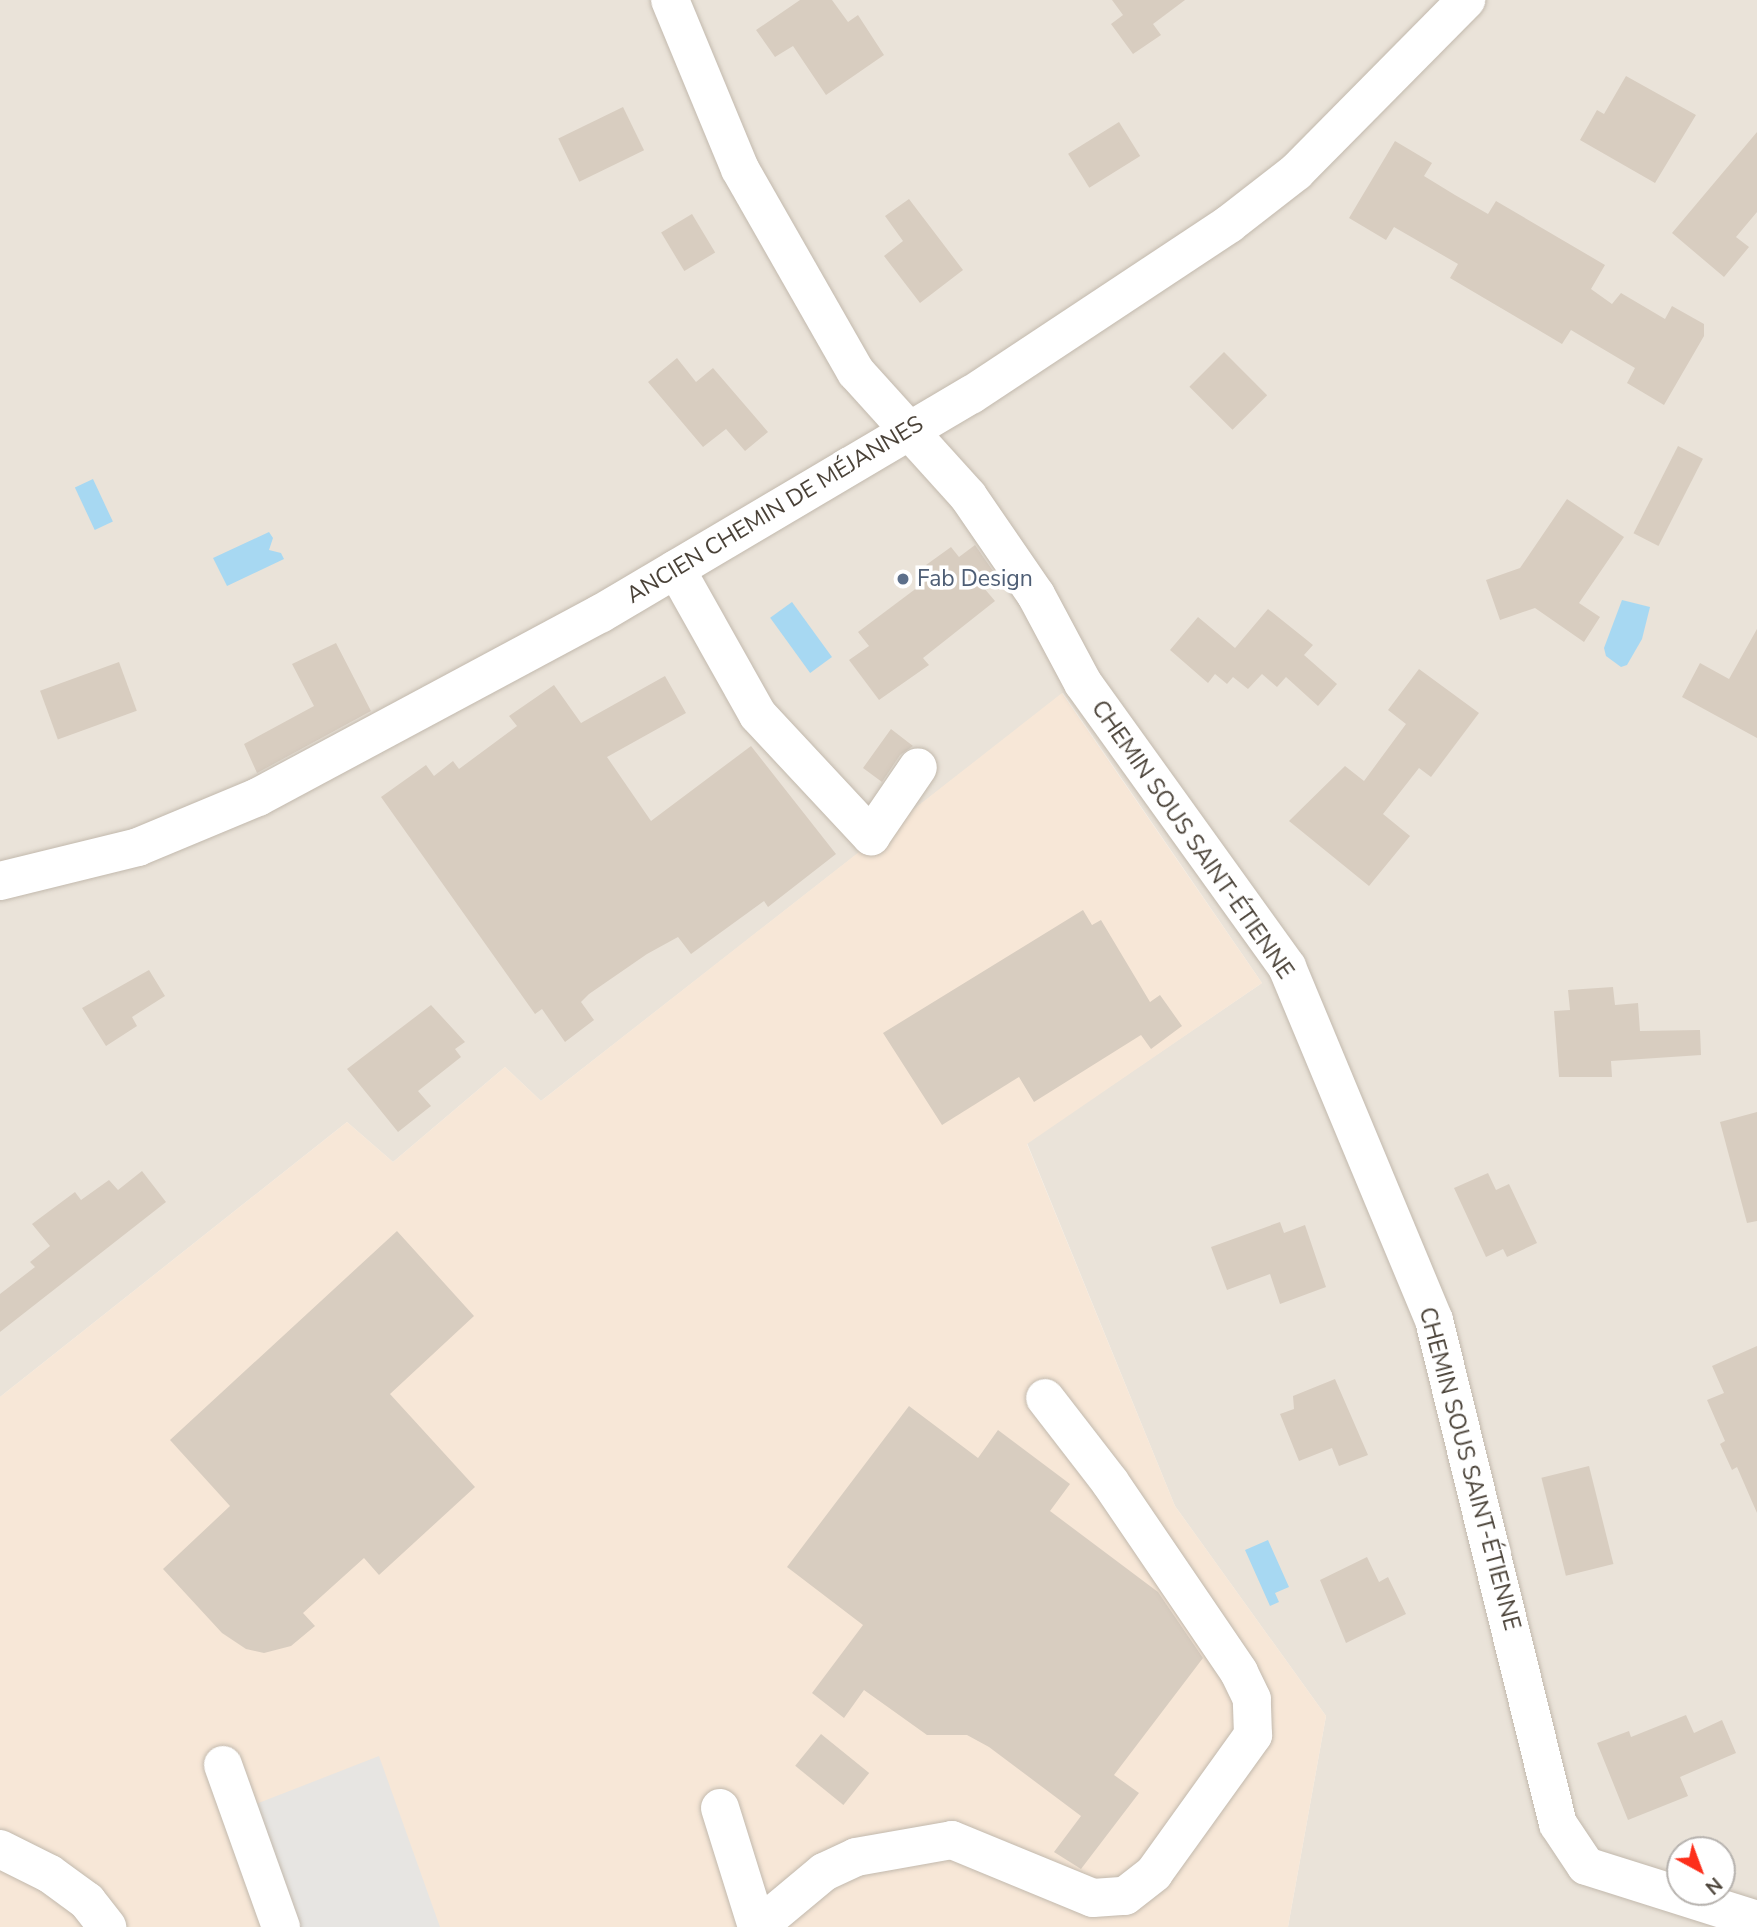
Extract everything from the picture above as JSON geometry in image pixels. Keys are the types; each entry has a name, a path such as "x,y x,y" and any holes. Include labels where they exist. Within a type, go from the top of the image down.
{"street":[{"name":"CHEMIN SOUS SAINT-ÉTIENNE","path":"670,0 740,169 856,372 968,496 1036,595 1083,683 1287,967 1434,1320 1558,1825 1586,1866 1753,1918"},
{"name":"ANCIEN CHEMIN DE MÉJANNES","path":"0,881 138,847 258,797 676,569 909,429 971,395 1230,224 1296,172 1466,0"},
{"path":"676,569 758,715 871,836 918,767"},
{"path":"720,1808 758,1927 824,1872 856,1857 952,1840 1093,1898 1125,1896 1154,1872 1218,1790 1253,1735 1252,1699 1239,1672 1110,1482 1045,1398"},
{"path":"223,1765 281,1927"},
{"path":"0,1849 77,1894 107,1927"}],"shaded area":[{"path":"0,0 1757,0 1757,1927 1288,1927 1326,1716 1175,1506 1027,1143 1262,983 1063,693 541,1101 505,1067 393,1162 347,1122 0,1397"},
{"path":"1062,693 1262,983 1027,1144 1175,1506 1326,1716 1288,1927 0,1927 0,1397 347,1122 393,1162 505,1067 541,1101"},
{"path":"379,1756 440,1927 295,1927 251,1806"}],"water":[{"path":"93,479 113,522 95,530 75,487"},
{"path":"269,532 273,538 269,550 281,553 284,559 227,586 213,558"},
{"path":"1622,600 1650,607 1642,639 1627,665 1621,667 1606,656 1604,648"},
{"path":"792,602 832,657 810,673 770,618"},
{"path":"1268,1540 1289,1587 1275,1593 1279,1602 1270,1606 1245,1550"}],"building":[{"path":"800,0 832,0 848,22 858,15 884,55 826,95 793,46 775,57 756,30"},
{"path":"1112,0 1185,0 1153,24 1161,35 1133,54 1111,24 1123,15"},
{"path":"1626,76 1696,115 1655,183 1580,140 1597,110 1604,114"},
{"path":"623,107 644,150 579,182 558,139"},
{"path":"1119,122 1140,156 1089,188 1068,154"},
{"path":"1757,132 1757,212 1736,237 1749,247 1724,277 1672,233"},
{"path":"1395,141 1432,163 1424,176 1455,195 1488,214 1496,201 1605,265 1591,289 1612,304 1621,293 1665,319 1672,306 1704,324 1704,336 1664,405 1627,383 1635,368 1571,330 1562,344 1450,278 1458,264 1394,227 1386,240 1349,218"},
{"path":"909,199 963,270 920,303 884,256 903,241 885,216"},
{"path":"692,214 715,253 684,271 661,233"},
{"path":"1224,352 1267,395 1232,430 1189,387"},
{"path":"677,358 696,382 713,368 768,432 745,451 726,429 703,447 648,382"},
{"path":"1678,446 1703,459 1658,546 1634,533"},
{"path":"1567,499 1624,537 1579,603 1600,617 1584,642 1535,608 1500,620 1486,580 1520,568"},
{"path":"975,545 993,571 978,581 995,601 923,658 929,665 879,700 849,660 869,646 858,632 934,575 926,565 951,547 959,557"},
{"path":"1268,609 1313,645 1304,655 1337,684 1318,706 1286,677 1277,687 1262,674 1248,689 1233,677 1227,684 1215,674 1208,683 1170,650 1198,617 1235,648"},
{"path":"1757,629 1757,738 1682,697 1700,663 1729,679"},
{"path":"336,643 371,711 257,773 244,744 314,706 292,664"},
{"path":"119,662 137,711 58,740 40,691"},
{"path":"1419,669 1479,713 1431,777 1419,768 1383,814 1410,836 1369,886 1289,821 1345,766 1364,781 1406,724 1388,710"},
{"path":"665,676 686,713 607,757 651,821 751,746 836,854 768,907 764,901 691,954 678,937 647,954 589,994 581,1002 594,1020 565,1042 542,1009 535,1014 381,797 426,765 434,776 453,761 459,769 517,726 509,716 554,685 581,723"},
{"path":"891,729 913,746 900,755 882,782 863,768"},
{"path":"1083,910 1092,925 1101,920 1150,1002 1160,995 1182,1026 1151,1049 1141,1035 1034,1102 1019,1077 942,1125 883,1033"},
{"path":"149,970 165,996 132,1017 137,1026 106,1046 82,1008"},
{"path":"1613,987 1615,1005 1638,1003 1640,1031 1700,1030 1701,1055 1611,1061 1612,1077 1559,1077 1554,1011 1570,1010 1568,990"},
{"path":"431,1005 465,1042 455,1049 461,1057 418,1091 431,1106 398,1132 347,1069"},
{"path":"1757,1112 1757,1221 1747,1223 1720,1122"},
{"path":"142,1171 166,1202 0,1332 0,1294 35,1267 30,1262 50,1246 32,1224 75,1192 81,1200 109,1180 118,1190"},
{"path":"1488,1173 1496,1190 1509,1184 1537,1243 1507,1257 1503,1249 1486,1257 1454,1188"},
{"path":"1280,1222 1284,1233 1305,1225 1326,1287 1280,1304 1270,1274 1227,1290 1211,1247"},
{"path":"397,1231 474,1316 390,1394 475,1487 379,1575 364,1558 303,1613 315,1626 291,1646 264,1653 246,1649 222,1633 163,1569 230,1506 170,1440"},
{"path":"1757,1346 1757,1513 1737,1467 1732,1470 1720,1444 1725,1441 1707,1400 1724,1393 1712,1366"},
{"path":"1335,1379 1368,1455 1339,1466 1332,1448 1299,1461 1280,1414 1294,1409 1293,1396"},
{"path":"909,1406 978,1458 998,1430 1070,1484 1050,1511 1158,1592 1203,1658 1114,1775 1139,1793 1081,1869 1054,1852 1081,1816 989,1747 967,1735 927,1735 864,1690 844,1718 812,1693 863,1625 787,1567"},
{"path":"1589,1466 1613,1564 1566,1576 1541,1478"},
{"path":"1367,1557 1379,1582 1388,1577 1406,1614 1346,1643 1320,1580"},
{"path":"1686,1715 1694,1733 1722,1720 1736,1753 1680,1777 1688,1796 1628,1820 1597,1743 1629,1731 1631,1737"},
{"path":"821,1734 869,1773 843,1805 795,1766"}],"place":[{"name":"Fab Design","path":"903,579"}]}
